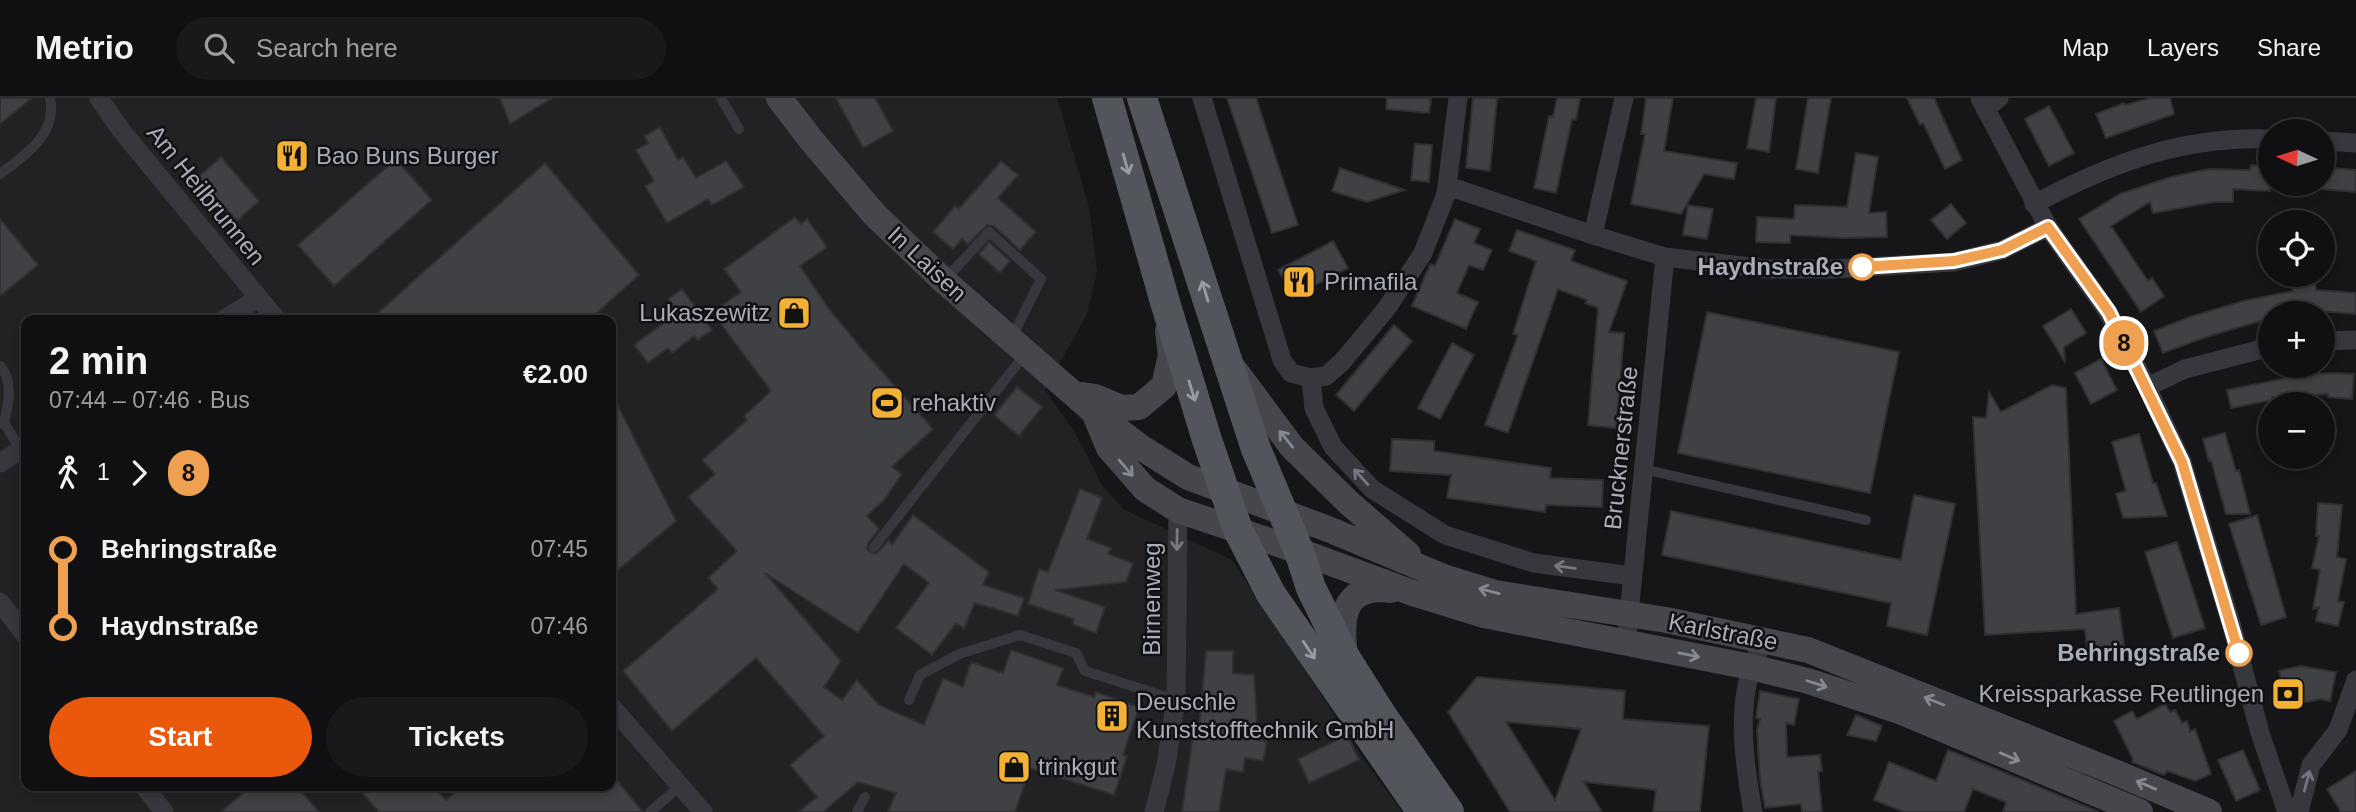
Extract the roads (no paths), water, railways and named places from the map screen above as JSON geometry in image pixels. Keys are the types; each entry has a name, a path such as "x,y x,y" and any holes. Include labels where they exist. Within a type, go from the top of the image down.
{"main road":[{"name":"In Laisen","path":"779,98 874,214 944,281 1084,402 1142,447 1188,477 1226,492"},
{"path":"1107,98 1165,302 1207,440 1226,492 1252,544 1271,594 1422,812"},
{"path":"1142,98 1256,449 1271,508 1299,551 1311,588 1345,657 1449,812"},
{"path":"1084,402 1095,397 1122,408 1139,407 1164,386 1171,355 1165,302"},
{"path":"1225,356 1293,447 1349,503 1426,569"},
{"name":"In Laisen","path":"1084,402 1110,449 1144,489 1178,510 1252,544"},
{"name":"Karlstraße","path":"1226,492 1446,578 1495,593 1765,639 1833,659 2208,812"},
{"path":"1252,544 1271,508"},
{"name":"Karlstraße","path":"1252,544 1299,551 1410,592 1484,615 1751,667 1808,681 1902,712 2140,812"},
{"path":"1345,657 1342,633 1344,613 1353,599 1359,593 1371,590 1410,592"}],"street":[{"name":"Am Heilbrunnen","path":"99,98 121,130 273,315"},
{"path":"1202,98 1282,359 1292,373 1311,378 1326,376 1342,362 1387,307 1423,253 1448,186 1458,98"},
{"path":"1593,235 1624,98"},
{"path":"1988,102 2034,204 2109,312 2182,462 2232,627 2260,733 2288,811"},
{"path":"2034,204 2143,155 2195,143 2258,140"},
{"path":"2335,142 2356,143"},
{"path":"1448,186 1665,257 1768,269 1832,269 1954,261 2002,250 2048,227"},
{"name":"Brucknerstraße","path":"1626,643 1665,257"},
{"path":"231,315 258,298"},
{"path":"2335,341 2356,340"},
{"path":"2147,387 2185,369 2258,350"},
{"path":"1311,378 1314,408 1333,447 1372,489 1445,535 1534,563 1632,576"},
{"path":"0,463 21,450"},
{"name":"Birnenweg","path":"1154,812 1166,765 1176,700 1178,510"},
{"path":"0,602 21,629"},
{"path":"1753,812 1745,752 1746,693 1751,667 1765,639"},
{"path":"2288,811 2311,765 2338,730 2356,680"},
{"path":"616,712 703,812"},
{"path":"148,791 164,812"}],"lane":[{"path":"0,174 32,149 47,130 52,106 50,98"},
{"path":"721,98 739,129"},
{"path":"874,547 1018,346 1041,279 989,232 944,281"},
{"path":"0,366 4,369 9,397 2,424 21,445"},
{"path":"1643,469 1866,520"},
{"path":"909,700 920,675 958,654 1020,635 1076,653 1085,671 1176,700"},
{"path":"650,812 680,786"},
{"path":"858,812 865,797"}],"place":[{"name":"Bao Buns Burger","path":"292,156"},
{"name":"Haydnstraße","path":"1862,267"},
{"name":"Primafila","path":"1299,282"},
{"name":"Lukaszewitz","path":"794,313"},
{"name":"rehaktiv","path":"887,403"},
{"name":"Behringstraße","path":"2239,653"},
{"name":"Kreissparkasse Reutlingen","path":"2288,694"},
{"name":"Deuschle Kunststofftechnik GmbH","path":"1112,716"},
{"name":"trinkgut","path":"1014,767"}]}
